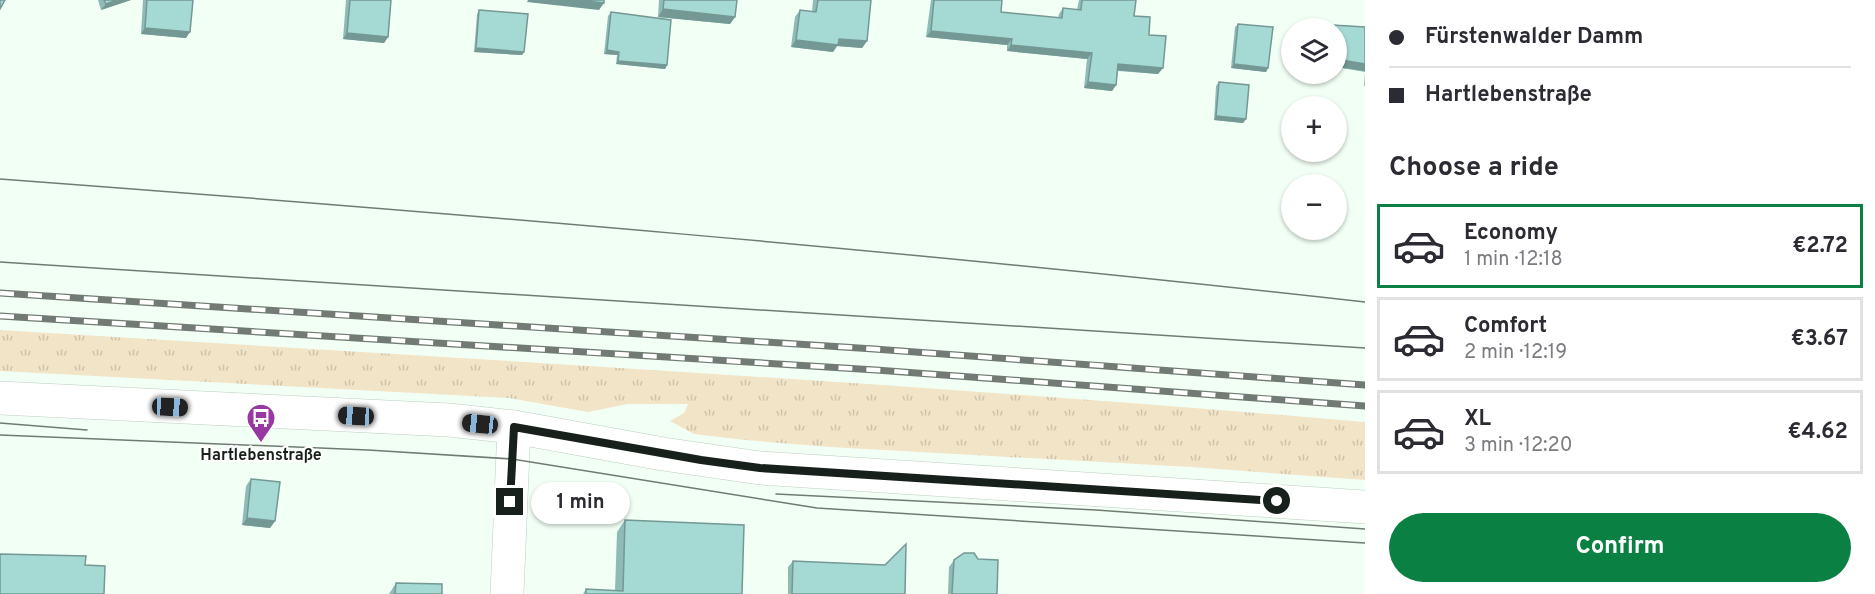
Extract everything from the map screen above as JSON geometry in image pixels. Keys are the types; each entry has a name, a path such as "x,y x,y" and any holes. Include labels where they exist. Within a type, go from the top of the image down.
{"main road":[{"path":"0,399 449,420 514,427 686,458 760,468 1365,507"},
{"path":"507,594 514,427"}],"green space":[{"path":"0,330 854,383 1365,422 1365,480 745,440 694,434 670,421 684,413 688,404 628,404 588,412 509,398 0,371"}],"building":[{"path":"104,0 117,0 106,4"},
{"path":"147,0 193,0 190,32 145,28"},
{"path":"350,0 391,0 388,37 347,33"},
{"path":"578,0 604,0 604,3"},
{"path":"664,0 737,0 735,17 663,9"},
{"path":"818,0 871,0 867,41 839,39 838,45 796,40 800,10 816,12"},
{"path":"934,0 1002,0 1001,12 1062,18 1063,8 1081,10 1082,0 1136,0 1134,16 1150,17 1149,35 1166,36 1163,68 1118,64 1116,85 1088,82 1092,53 1011,45 1012,39 931,31"},
{"path":"479,10 528,14 524,52 476,48"},
{"path":"611,12 671,20 667,65 618,61 619,52 607,50"},
{"path":"1238,24 1273,27 1268,68 1234,64"},
{"path":"1347,26 1365,27 1365,64 1347,61"},
{"path":"1219,82 1249,85 1246,119 1216,116"},
{"path":"251,479 280,482 275,521 247,518"},
{"path":"625,520 744,525 742,594 586,594 586,589 623,591"},
{"path":"906,544 905,594 792,594 793,561 885,565"},
{"path":"964,553 974,553 978,559 998,560 997,594 952,594 954,560"},
{"path":"0,554 86,556 85,565 105,566 104,594 0,594"},
{"path":"396,583 442,584 442,594 395,594"}],"tram line":[{"path":"0,179 683,234 1195,283 1365,302"},
{"path":"0,262 1365,348"},
{"path":"0,423 87,430"},
{"path":"0,435 368,450 512,459 817,508 1365,543"},
{"path":"776,494 1096,510 1365,529"}],"railway":[{"path":"0,293 874,349 1365,385"},
{"path":"0,316 876,370 1365,406"}],"place":[{"name":"Hartlebenstraße","path":"261,444"}],"route":[{"path":"510,502 514,427 720,464 760,468 1277,501"}]}
